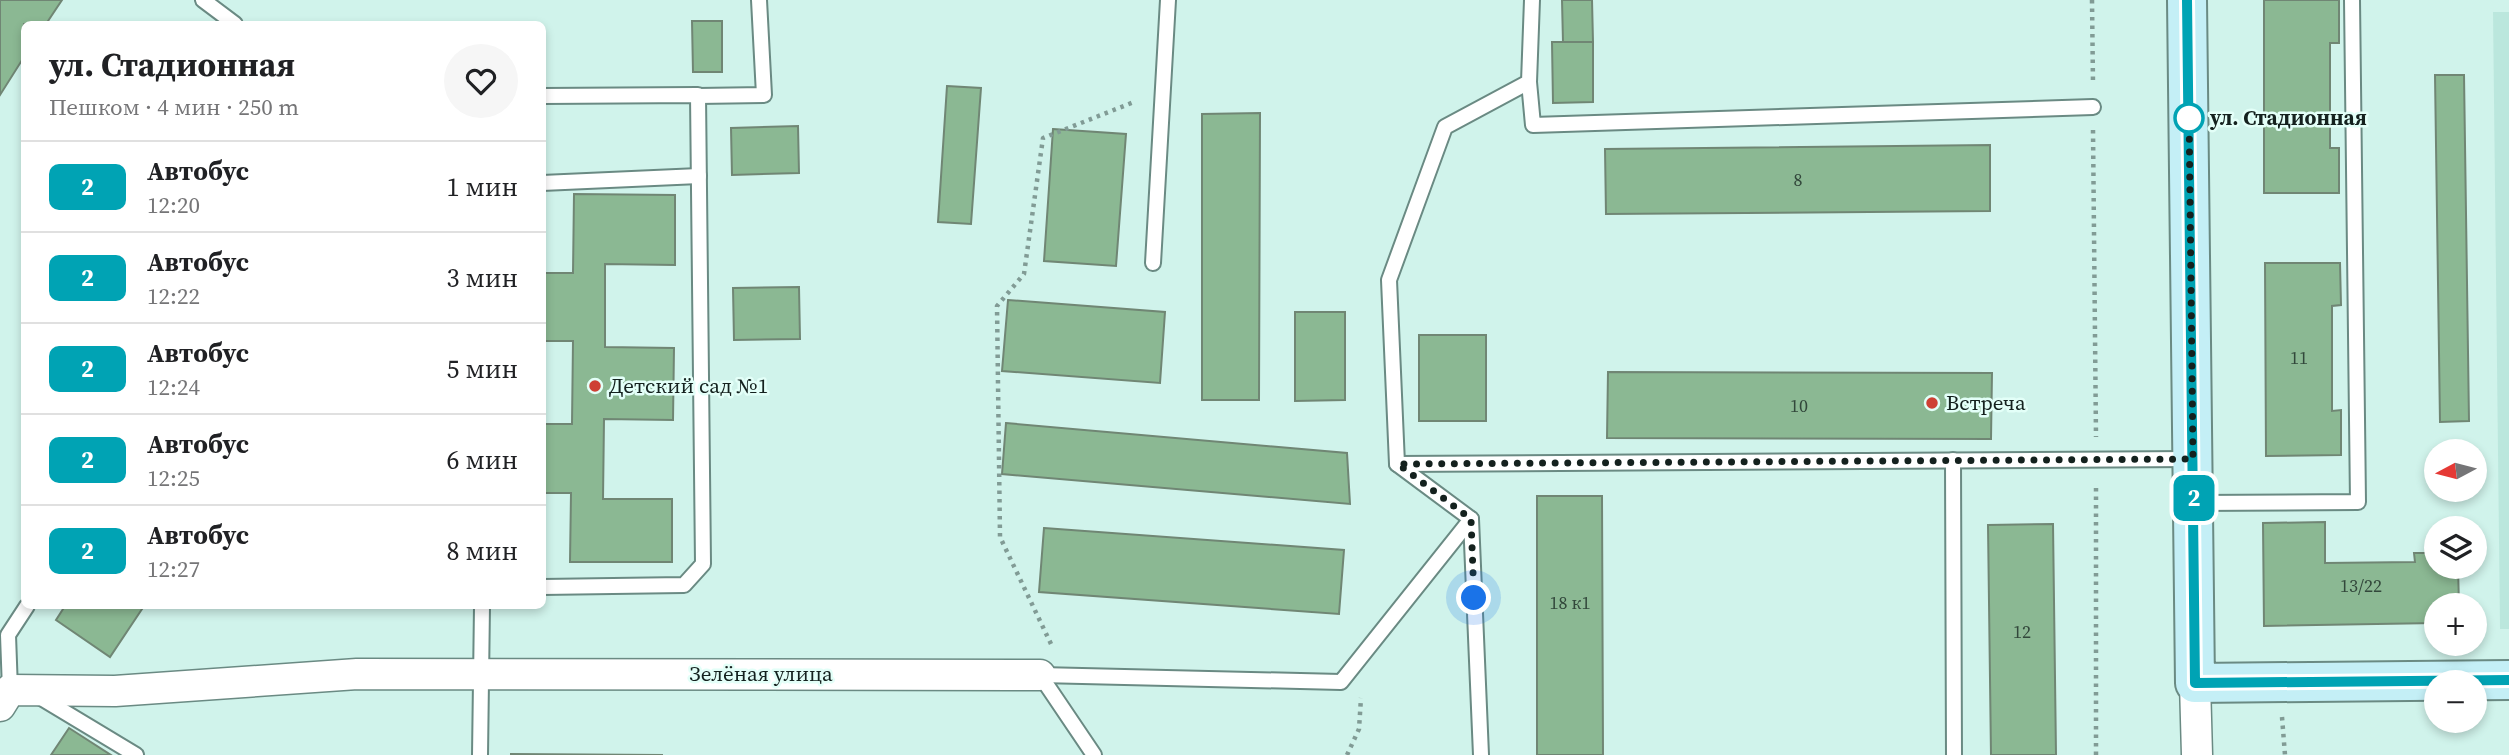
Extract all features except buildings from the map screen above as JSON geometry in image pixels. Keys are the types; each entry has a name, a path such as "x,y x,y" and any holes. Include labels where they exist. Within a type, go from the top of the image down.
{"street":[{"path":"2187,0 2197,755"},
{"name":"Зелёная улица","path":"13,695 115,691 357,674 1053,676"},
{"path":"2195,683 2509,680"}],"lane":[{"path":"203,0 231,21"},
{"path":"546,96 764,95 759,0"},
{"path":"1153,263 1168,0"},
{"path":"1532,0 1529,82 1533,125 2093,107"},
{"path":"2194,503 2358,502 2352,0"},
{"path":"1398,464 1389,280 1446,127 1529,82"},
{"path":"546,587 684,584 703,564 698,96"},
{"path":"546,183 699,176"},
{"path":"1398,464 2193,459"},
{"path":"1952,460 1954,755"},
{"path":"1398,464 1471,519"},
{"path":"1094,755 1053,676 1341,682 1471,519"},
{"path":"1471,519 1480,755"},
{"path":"25,609 8,635 13,695 136,755"},
{"path":"481,755 482,609"}],"path":[{"path":"2092,0 2096,755"},
{"path":"1053,676 1000,537 997,306 1024,274 1043,138 1134,105 1135,91"},
{"path":"1348,755 1359,729 1363,655"}],"shaded area":[{"path":"2493,12 2509,12 2509,629 2500,629"}],"bus line":[{"name":"2","path":"2187,0 2195,683 2509,680"}],"place":[{"name":"ул. Стадионная","path":"2189,118"},
{"name":"Детский сад №1","path":"595,386"},
{"name":"Встреча","path":"1932,403"}],"route":[{"path":"1474,598 1471,519 1398,464 2193,459 2189,108 2189,118"}]}
